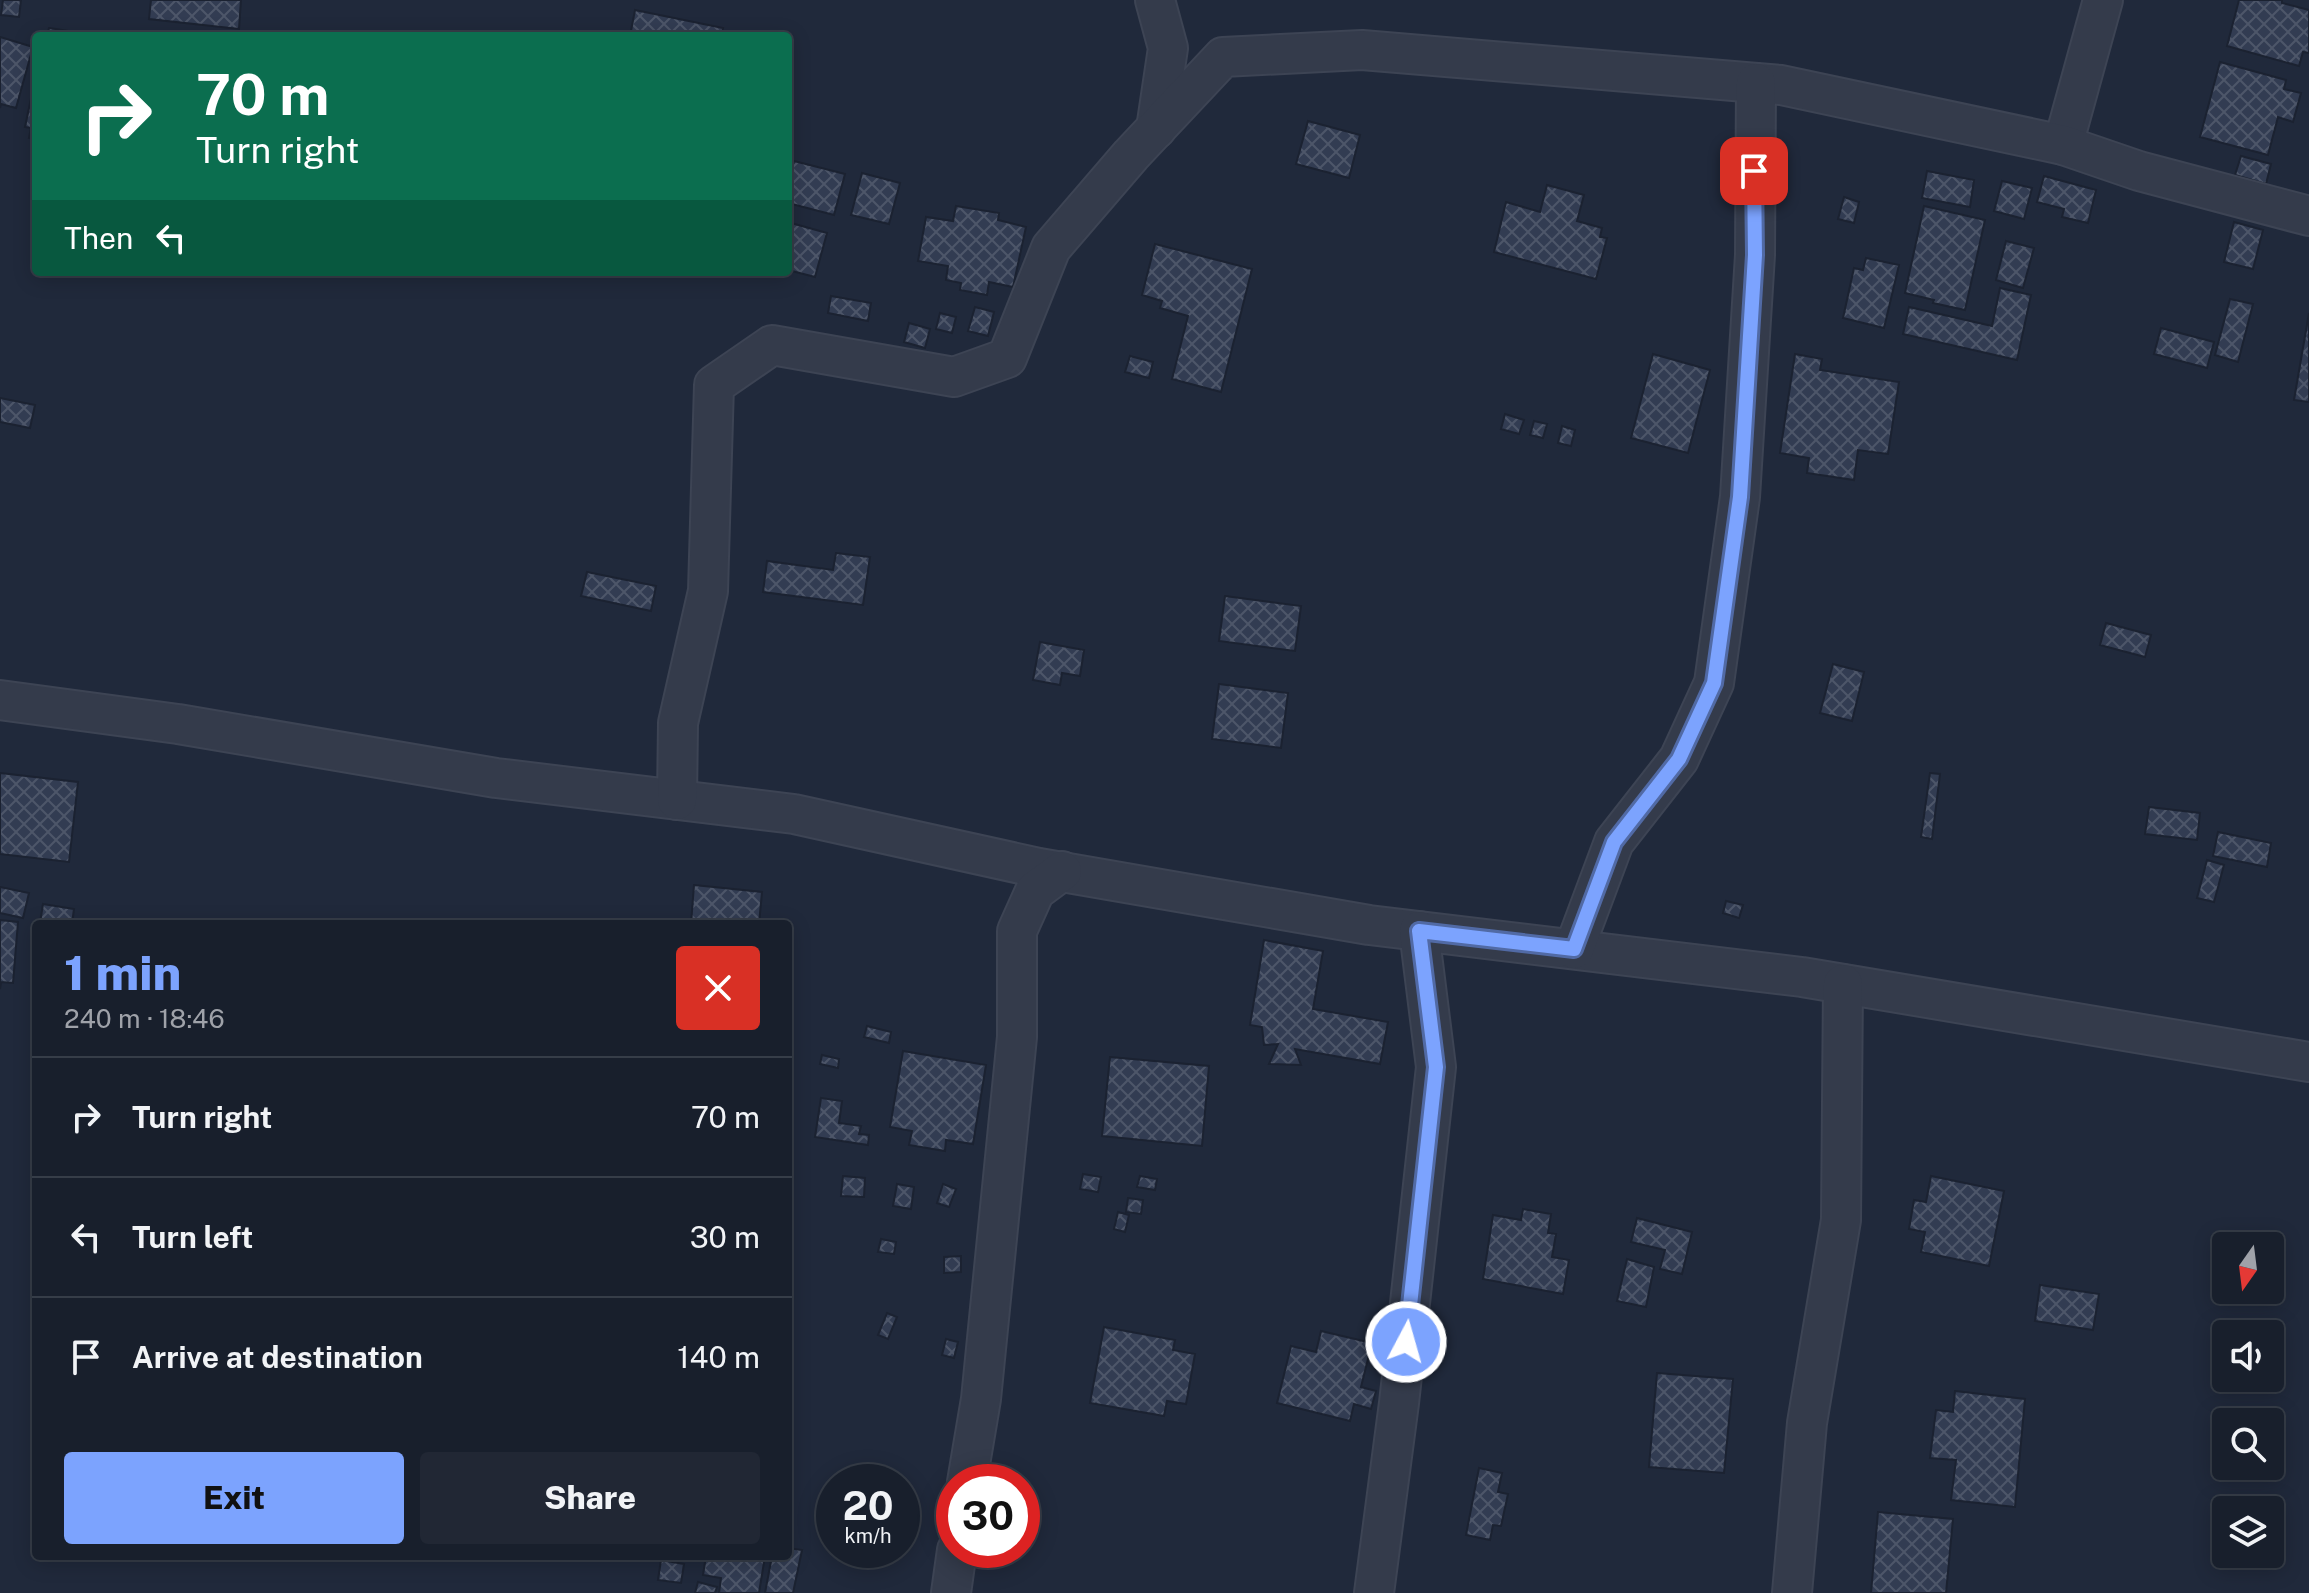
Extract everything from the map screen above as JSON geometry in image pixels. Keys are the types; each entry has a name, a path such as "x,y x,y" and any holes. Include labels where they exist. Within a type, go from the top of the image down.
{"street":[{"path":"1155,0 1168,48 1156,129"},
{"path":"2063,145 2103,0"},
{"path":"677,800 678,723 708,591 714,385 772,345 954,377 1007,358 1051,248 1223,57 1362,50 1781,85 2063,145 2139,171 2309,216"},
{"path":"1574,949 1614,842 1679,759 1714,683 1740,497 1755,255 1756,83"},
{"path":"0,700 178,724 496,778 794,814 1062,871 1369,925 1843,984 2309,1062"},
{"path":"970,1464 981,1399 1017,1037 1017,931 1035,891 1062,871"},
{"path":"1374,1593 1399,1403 1436,1067 1419,931"},
{"path":"1792,1593 1807,1423 1841,1220 1843,984"},
{"path":"951,1593 954,1568"}],"building":[{"path":"3,0 21,0 19,17 1,15"},
{"path":"151,0 241,0 239,29 149,19"},
{"path":"2239,0 2282,0 2282,3 2309,10 2309,53 2303,52 2299,66 2227,46"},
{"path":"635,10 723,28 722,32 631,32"},
{"path":"49,28 75,32 48,32"},
{"path":"0,37 32,47 32,51 16,108 1,104 0,108"},
{"path":"2220,62 2286,80 2284,89 2301,93 2293,122 2278,117 2268,155 2200,137"},
{"path":"32,94 32,138 29,138 31,128 25,127"},
{"path":"1308,121 1360,135 1349,178 1296,164"},
{"path":"2241,156 2271,164 2266,184 2235,175"},
{"path":"794,161 845,174 834,215 792,204"},
{"path":"1927,171 1974,180 1970,207 1922,198"},
{"path":"862,173 900,183 889,224 851,215"},
{"path":"2044,176 2096,190 2088,223 2062,217 2064,209 2037,202"},
{"path":"2002,181 2032,188 2024,219 1994,211"},
{"path":"1547,185 1584,195 1577,221 1602,228 1600,237 1607,238 1596,279 1494,252 1506,202 1540,212"},
{"path":"1844,197 1859,202 1854,223 1838,219"},
{"path":"956,206 999,213 998,220 1026,227 1013,287 989,282 987,295 960,290 961,283 946,280 948,266 918,261 926,217 953,221"},
{"path":"1924,206 1985,220 1965,310 1905,293"},
{"path":"2234,222 2263,230 2253,269 2224,262"},
{"path":"792,223 827,233 815,277 792,271"},
{"path":"2006,241 2034,248 2023,288 1996,280"},
{"path":"1155,244 1252,269 1221,392 1172,379 1188,316 1160,308 1162,301 1142,295"},
{"path":"1866,258 1899,265 1884,328 1843,318 1854,268 1863,270"},
{"path":"2000,288 2031,295 2017,360 1903,334 1909,307 1992,326"},
{"path":"831,296 871,303 868,321 828,313"},
{"path":"2230,299 2253,304 2238,362 2215,355"},
{"path":"975,307 994,312 988,336 968,331"},
{"path":"940,313 956,317 952,333 936,329"},
{"path":"2309,313 2309,402 2294,400"},
{"path":"909,323 930,329 925,348 904,342"},
{"path":"2161,328 2214,342 2207,368 2154,354"},
{"path":"1653,354 1710,370 1688,453 1631,438"},
{"path":"1795,354 1822,359 1820,370 1899,382 1888,454 1858,450 1854,480 1807,473 1809,458 1780,453"},
{"path":"1130,356 1153,362 1149,378 1125,372"},
{"path":"0,398 35,405 30,428 0,422"},
{"path":"1505,414 1524,420 1519,434 1501,429"},
{"path":"1534,421 1547,424 1543,438 1530,435"},
{"path":"1562,426 1575,430 1571,446 1558,443"},
{"path":"836,553 870,557 863,605 763,592 767,561 833,570"},
{"path":"587,572 656,586 651,611 581,596"},
{"path":"1225,596 1301,606 1295,651 1219,641"},
{"path":"2106,623 2151,635 2145,657 2100,645"},
{"path":"1040,642 1084,650 1080,676 1062,673 1060,685 1033,680"},
{"path":"1833,664 1864,672 1852,721 1820,713"},
{"path":"1219,684 1288,693 1281,748 1212,739"},
{"path":"0,773 78,782 69,862 0,854"},
{"path":"1930,773 1940,774 1932,839 1921,837"},
{"path":"2149,807 2200,813 2197,840 2145,834"},
{"path":"2218,832 2271,843 2267,867 2213,856"},
{"path":"2207,860 2224,865 2214,902 2197,898"},
{"path":"694,885 762,892 759,920 691,920"},
{"path":"0,887 29,893 23,918 0,913"},
{"path":"1726,901 1743,905 1739,918 1723,913"},
{"path":"43,904 74,909 73,920 40,920"},
{"path":"0,920 18,922 13,983 1,982 0,989"},
{"path":"1264,940 1323,951 1313,1009 1388,1022 1380,1064 1295,1049 1301,1065 1269,1064 1278,1044 1264,1045 1262,1027 1250,1025"},
{"path":"867,1026 891,1032 889,1043 864,1037"},
{"path":"903,1051 986,1065 973,1144 946,1140 945,1151 909,1145 912,1131 890,1127"},
{"path":"822,1055 839,1059 838,1068 820,1064"},
{"path":"1110,1057 1209,1066 1202,1146 1102,1136"},
{"path":"821,1098 842,1101 839,1123 861,1126 859,1134 869,1135 868,1145 815,1137"},
{"path":"1083,1174 1101,1177 1098,1192 1080,1189"},
{"path":"843,1176 865,1178 864,1197 841,1196"},
{"path":"1140,1176 1157,1179 1155,1190 1137,1187"},
{"path":"1931,1176 2004,1191 1989,1266 1921,1252 1925,1232 1909,1229 1914,1200 1926,1202"},
{"path":"897,1184 914,1187 911,1209 893,1206"},
{"path":"943,1184 956,1189 949,1207 937,1203"},
{"path":"1128,1198 1143,1200 1141,1214 1126,1212"},
{"path":"1523,1209 1551,1214 1548,1233 1556,1234 1552,1257 1569,1260 1563,1294 1483,1279 1493,1215 1521,1220"},
{"path":"1118,1212 1129,1215 1125,1232 1114,1229"},
{"path":"1637,1218 1692,1232 1682,1274 1660,1269 1665,1250 1631,1242"},
{"path":"881,1239 896,1242 894,1254 878,1252"},
{"path":"961,1256 961,1272 944,1273 944,1257"},
{"path":"1627,1259 1654,1267 1646,1307 1617,1301"},
{"path":"2040,1285 2099,1294 2093,1330 2035,1321"},
{"path":"887,1313 897,1317 888,1339 878,1335"},
{"path":"1104,1327 1175,1340 1173,1350 1195,1354 1186,1404 1167,1401 1164,1416 1090,1403"},
{"path":"1321,1331 1372,1343 1361,1387 1376,1391 1371,1409 1354,1404 1350,1421 1277,1403 1291,1346 1316,1352"},
{"path":"946,1339 958,1342 954,1358 942,1355"},
{"path":"1657,1373 1733,1379 1724,1473 1649,1467"},
{"path":"1955,1391 2025,1399 2015,1507 1951,1500 1956,1460 1930,1458 1936,1410 1953,1412"},
{"path":"1479,1468 1502,1473 1498,1492 1508,1494 1501,1526 1493,1525 1490,1540 1466,1535"},
{"path":"1878,1512 1953,1519 1946,1593 1871,1593"},
{"path":"792,1549 802,1550 793,1593 765,1593 771,1560 792,1560"},
{"path":"661,1560 684,1564 681,1583 658,1580"},
{"path":"705,1560 764,1560 759,1593 719,1593 721,1578 703,1575"},
{"path":"698,1582 717,1587 715,1593 695,1593"}],"route":[{"path":"1406,1342 1436,1067 1419,931 1574,949 1614,842 1679,759 1714,683 1740,497 1755,255 1754,171"}]}
